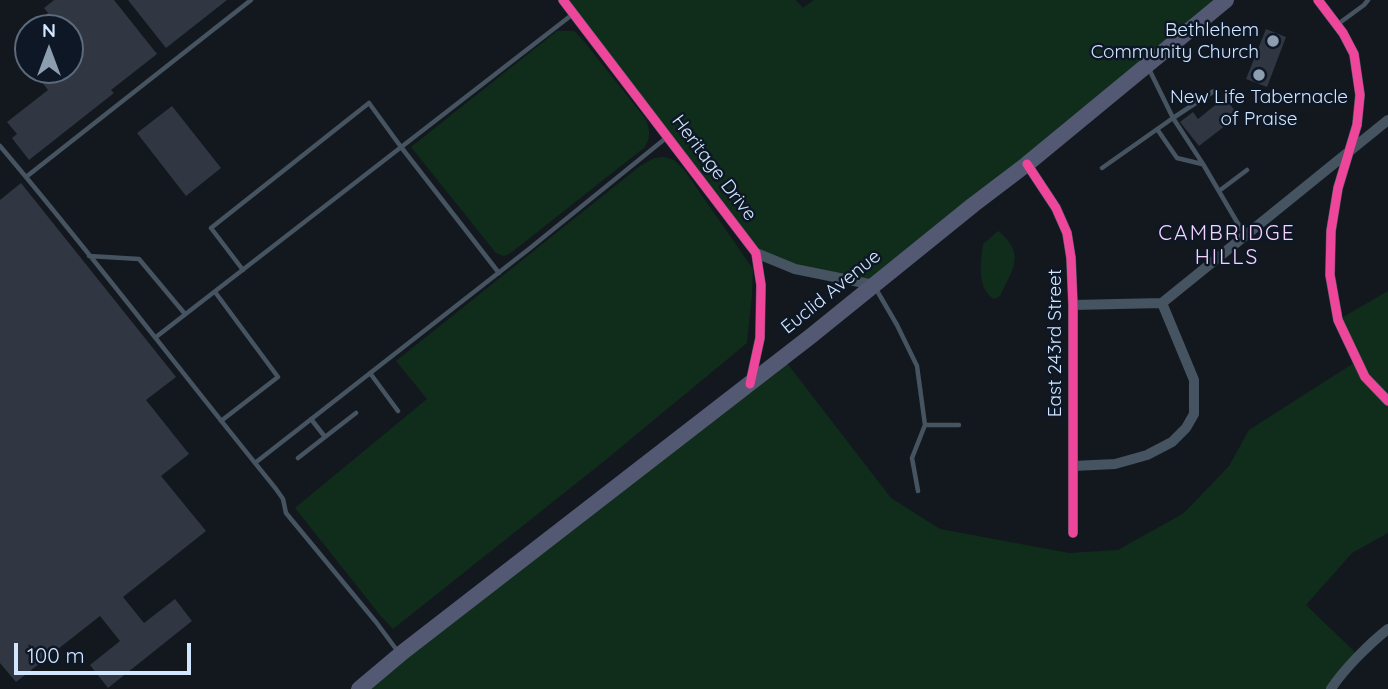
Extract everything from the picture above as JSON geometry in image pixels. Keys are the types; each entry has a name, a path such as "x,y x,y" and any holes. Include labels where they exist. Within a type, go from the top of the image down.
{"main road":[{"name":"Euclid Avenue","path":"359,689 1027,164 1226,0"}],"street":[{"name":"Heritage Drive","path":"563,0 756,253 761,285 760,338 750,384"},
{"path":"1318,0 1337,24 1354,54 1360,95 1357,125 1338,188 1331,231 1330,275 1338,320 1365,377 1388,401"},
{"path":"1073,305 1162,303 1388,120"},
{"name":"East 243rd Street","path":"1027,164 1056,208 1067,233 1071,258 1073,533"},
{"path":"756,253 795,269 874,285"},
{"path":"1073,466 1115,464 1147,455 1172,442 1186,428 1194,414 1194,380 1162,303"},
{"path":"1331,689 1388,629"}],"lane":[{"path":"26,177 251,0"},
{"path":"1337,24 1368,0"},
{"path":"156,337 573,14"},
{"path":"1147,65 1173,118 1246,237"},
{"path":"1102,168 1214,91"},
{"path":"243,270 211,228 369,103 499,273"},
{"path":"1157,129 1177,158 1203,164"},
{"path":"255,463 668,137"},
{"path":"0,146 156,337 283,499 286,513 400,655"},
{"path":"1219,191 1247,170"},
{"path":"89,256 139,259 185,314"},
{"path":"874,285 917,366 925,425 912,458 918,491"},
{"path":"215,292 278,377 221,421"},
{"path":"370,373 398,411"},
{"path":"298,458 356,413"},
{"path":"311,419 325,437"},
{"path":"925,425 960,425"}],"green space":[{"path":"563,0 796,0 803,8 814,0 1226,0 874,285 795,269 756,253"},
{"path":"557,31 574,31 582,39 645,118 649,136 645,147 504,256 496,253 411,147"},
{"path":"654,158 674,160 685,171 753,269 747,343 393,629 295,508 427,399 396,361 640,166"},
{"path":"998,231 1007,239 1015,255 1012,270 1000,296 994,299 984,288 981,266 983,244"},
{"path":"1388,291 1388,533 1352,553 1306,605 1359,656 1331,689 359,689 783,358 891,498 940,529 1069,553 1118,550 1184,513 1229,466 1249,430 1357,361 1338,320"}],"building":[{"path":"54,0 114,0 157,54 111,90 114,93 29,160 12,138 17,134 7,122 48,90 44,84 84,84 84,14 47,14 44,8"},
{"path":"128,0 227,0 166,48"},
{"path":"1266,29 1286,37 1267,87 1246,79"},
{"path":"1224,98 1239,115 1199,146 1180,122 1193,112 1198,119"},
{"path":"172,106 221,168 186,196 137,133"},
{"path":"21,183 176,377 146,400 189,454 161,476 206,531 123,597 144,623 175,599 192,621 108,688 90,665 120,641 100,616 16,682 0,663 0,200"}],"cycle path":[{"path":"563,0 756,253 761,285 760,338 750,384"},
{"path":"1318,0 1343,33 1354,54 1360,95 1357,125 1338,188 1331,231 1330,275 1338,320 1365,377 1388,401"},
{"path":"1027,164 1056,208 1067,233 1071,258 1073,533"}],"place":[{"name":"Bethlehem Community Church","path":"1273,41"},
{"name":"New Life Tabernacle of Praise","path":"1259,75"}],"district":[{"name":"CAMBRIDGE HILLS","path":"1227,246"}]}
